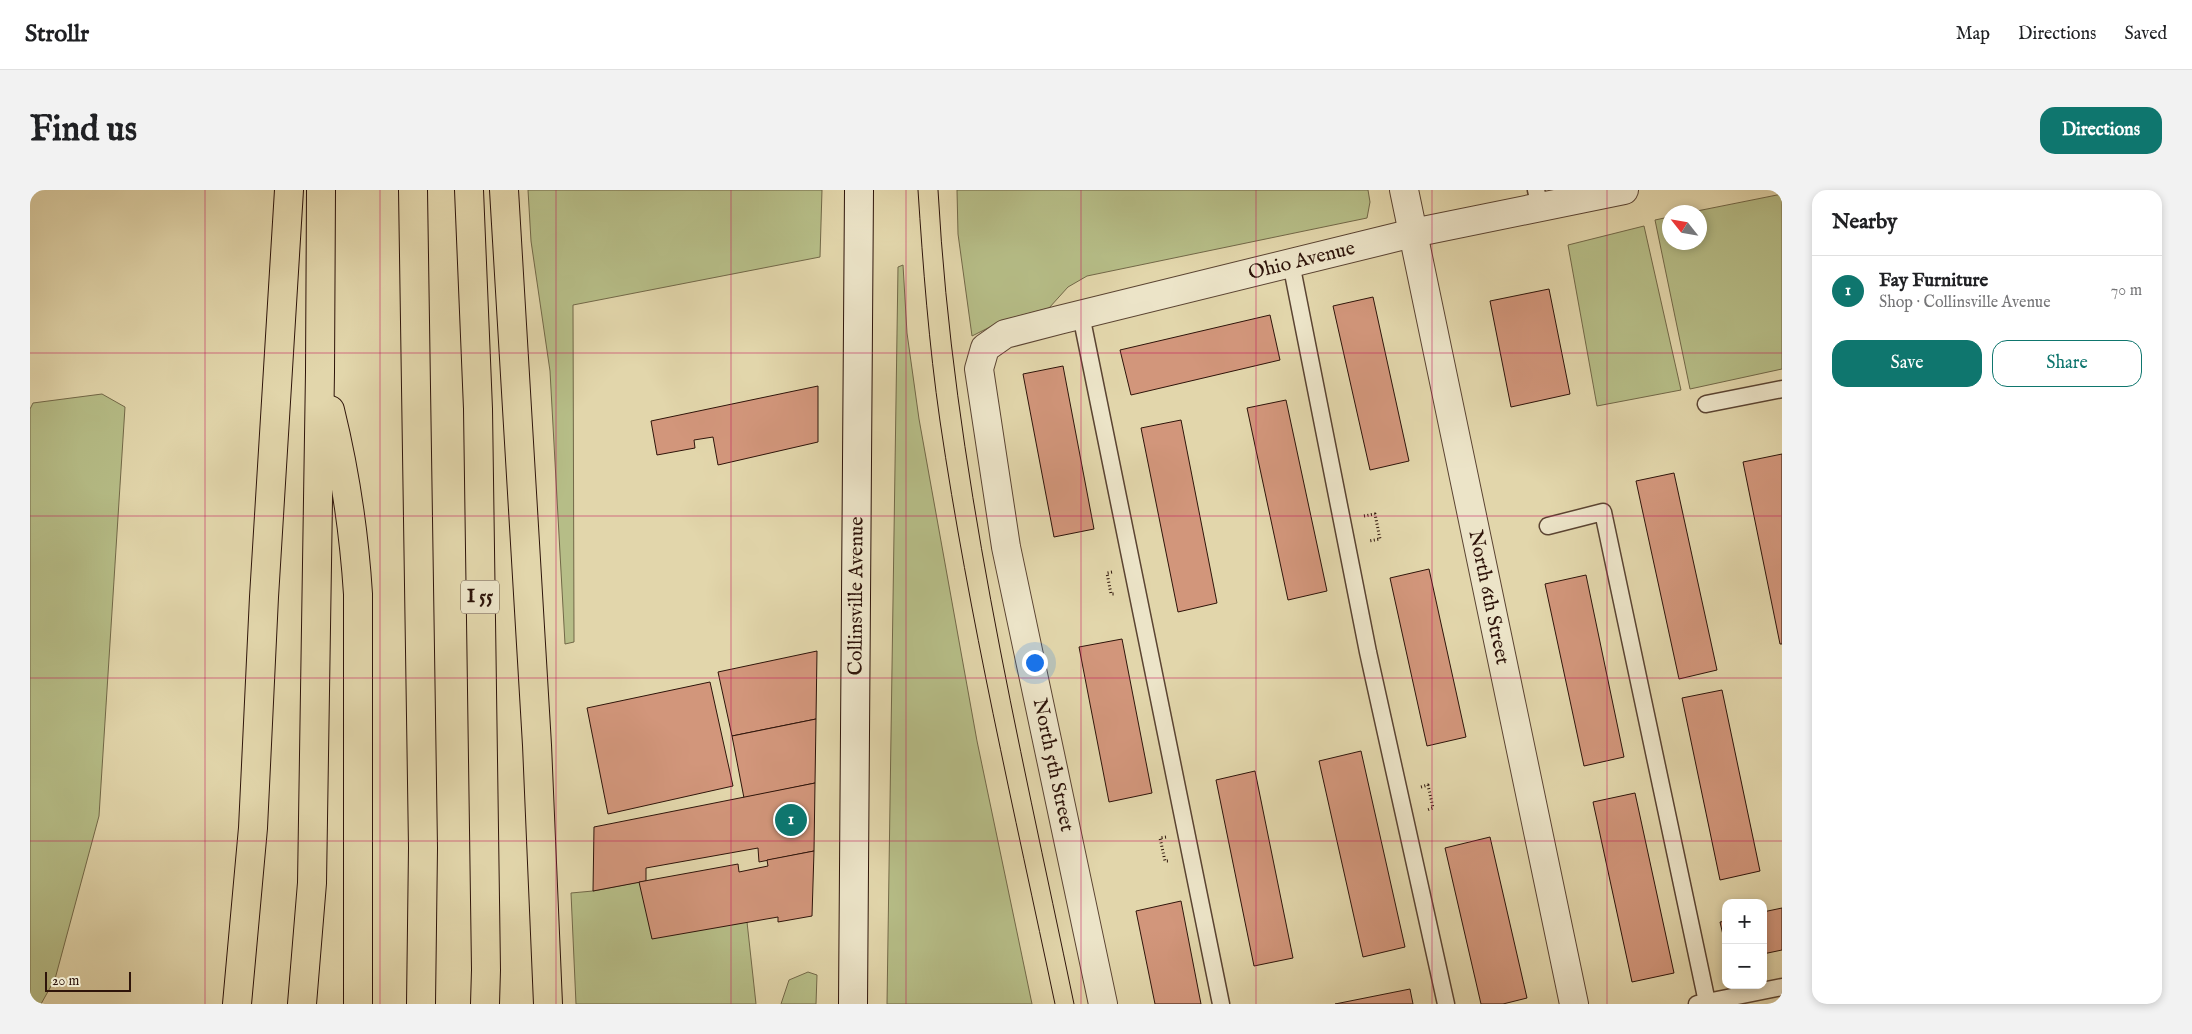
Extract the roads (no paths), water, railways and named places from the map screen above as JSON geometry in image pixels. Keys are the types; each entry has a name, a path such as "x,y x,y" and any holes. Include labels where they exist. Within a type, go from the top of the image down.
{"highway":[{"path":"237,1004 253,828 264,597 289,190"},
{"path":"302,1004 312,883 321,190"},
{"path":"413,190 424,848 421,1004"},
{"name":"I 55","path":"469,190 478,419 485,1004"},
{"path":"504,190 537,745 548,1004"},
{"path":"320,372 341,454 354,532 358,594 358,1004"}],"street":[{"name":"Collinsville Avenue","path":"853,1004 859,190"},
{"name":"North 6th Street","path":"1404,190 1574,1004"},
{"name":"Ohio Avenue","path":"985,348 1006,334 1413,233 1538,199 1624,190"},
{"name":"North 5th Street","path":"985,348 979,369 1006,547 1103,1004"}],"lane":[{"path":"1291,263 1368,652 1446,1004"},
{"path":"1081,315 1221,1004"},
{"path":"1706,404 1782,389"},
{"path":"1548,526 1603,512 1702,1003 1782,987"}],"tram line":[{"path":"918,190 933,364 940,421 964,568 1055,1004"},
{"path":"938,190 946,293 973,497 1010,701 1074,1004"}],"place":[{"name":"Fay Furniture","path":"791,820"}]}
